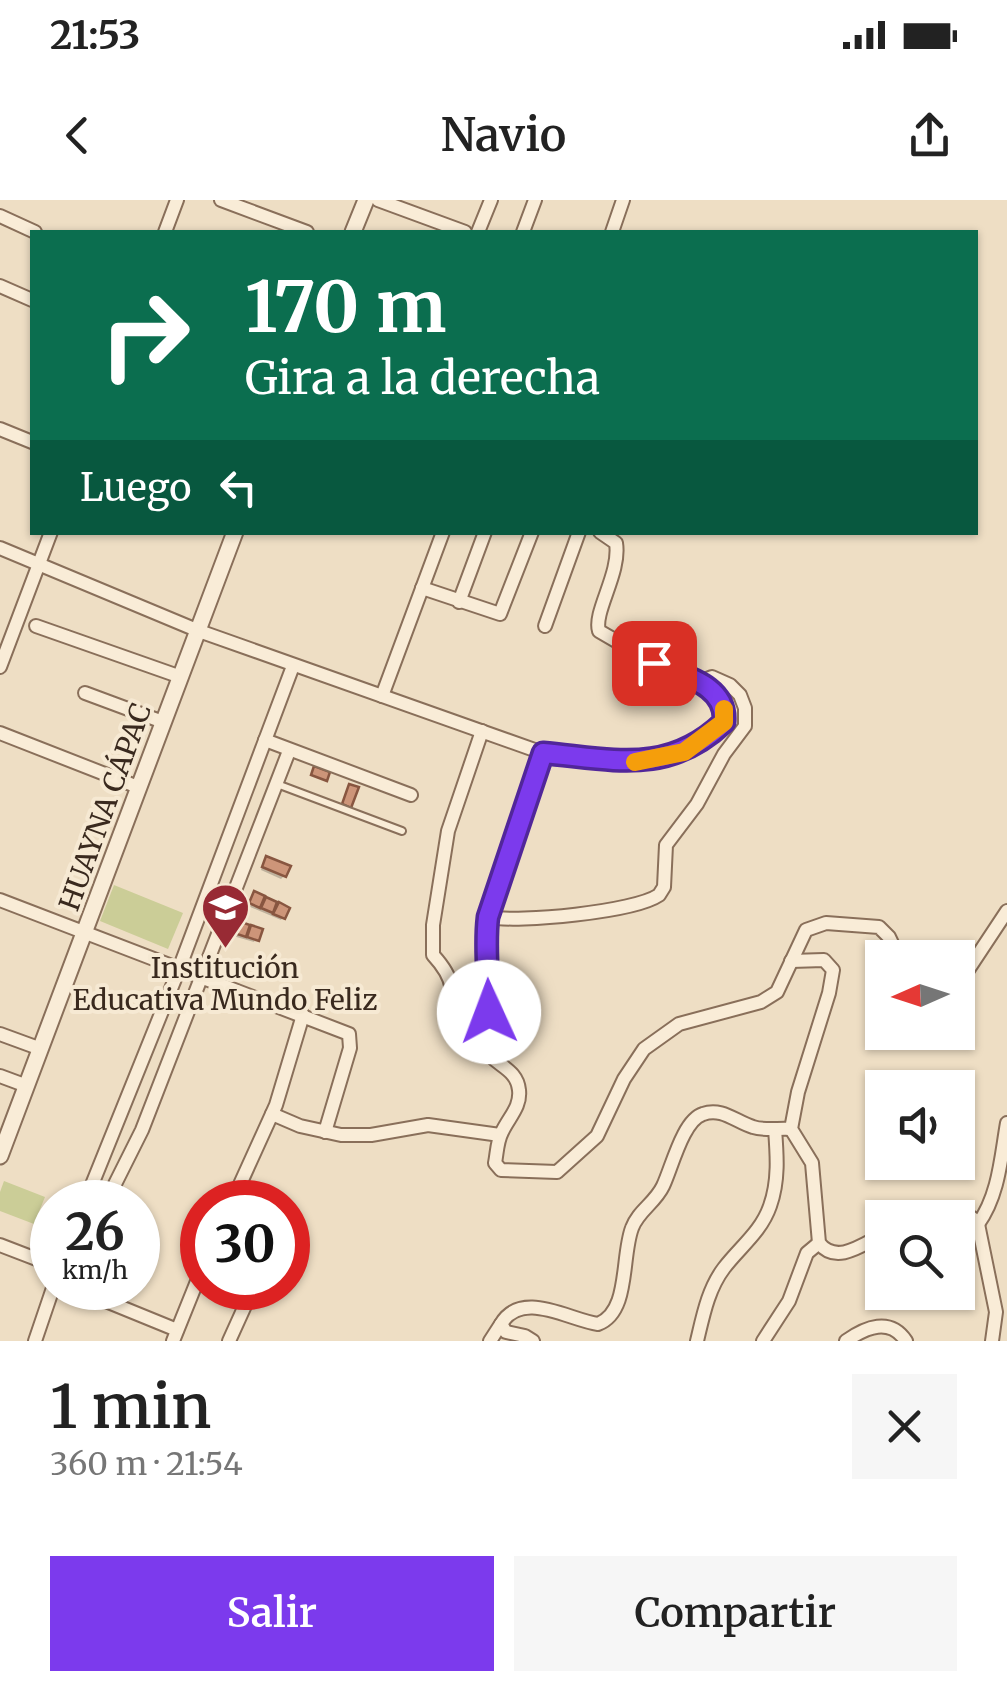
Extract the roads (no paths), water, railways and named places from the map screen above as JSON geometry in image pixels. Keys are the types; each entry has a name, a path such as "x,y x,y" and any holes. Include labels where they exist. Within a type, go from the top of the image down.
{"street":[{"path":"166,230 177,200"},
{"path":"221,200 303,230"},
{"path":"354,230 366,200"},
{"path":"378,200 459,230"},
{"path":"479,230 491,200"},
{"path":"524,230 535,200"},
{"path":"612,230 623,200"},
{"path":"0,216 31,230"},
{"path":"0,286 30,299"},
{"path":"0,429 30,441"},
{"path":"0,667 6,630 40,565 50,535"},
{"name":"HUAYNA CÁPAC","path":"0,1156 234,535"},
{"path":"382,696 442,535"},
{"path":"459,602 484,535"},
{"path":"422,588 495,615 503,612 531,535"},
{"path":"545,626 578,535"},
{"path":"0,548 199,631 543,753 642,762 684,752 724,722 724,705 719,696 697,682 654,663 596,627 618,554 616,544 604,535"},
{"path":"36,626 181,677"},
{"path":"94,1180 179,969 293,666"},
{"path":"488,917 533,920 659,896 664,887 666,845 697,804 746,720 744,702 730,685 712,677 697,682"},
{"path":"86,693 163,722"},
{"path":"448,1027 454,998 450,974 433,955 433,925 448,830 482,731"},
{"path":"0,733 138,786"},
{"path":"265,740 412,795"},
{"path":"117,1180 142,1130 289,750"},
{"path":"543,753 488,917 484,945 490,978 483,1042 486,1052 516,1076 519,1087 520,1102 500,1135 495,1162 500,1170 557,1172 597,1136 644,1049 679,1024 761,1002 776,992 806,930 826,923 879,927 890,940"},
{"path":"0,900 348,1034 350,1040 324,1132"},
{"path":"975,959 1007,911"},
{"path":"791,961 824,960 830,963 833,977 798,1092 791,1129 812,1162 819,1243 826,1252 839,1254 865,1243"},
{"path":"242,1180 272,1114 303,1015"},
{"path":"0,1034 40,1049"},
{"path":"0,1076 26,1086"},
{"path":"490,1341 506,1317 519,1309 558,1311 598,1324 610,1320 636,1217 662,1190 690,1121 720,1112 756,1128 791,1129"},
{"path":"272,1114 324,1132 360,1136 428,1125 500,1135"},
{"path":"978,1224 997,1181 1007,1123"},
{"path":"697,1341 712,1286 755,1234 771,1204 776,1181 775,1129"},
{"path":"975,1220 996,1312 992,1341"},
{"path":"763,1341 789,1301 807,1253 819,1243"},
{"path":"0,1245 30,1257"},
{"path":"35,1341 46,1310"},
{"path":"121,1310 175,1335 185,1310"},
{"path":"229,1341 243,1310"},
{"path":"501,1324 506,1332 533,1341"},
{"path":"846,1341 884,1325 898,1330 906,1341"}],"lane":[{"path":"276,784 402,831"}],"place":[{"name":"Institución Educativa Mundo Feliz","path":"225,950"}]}
